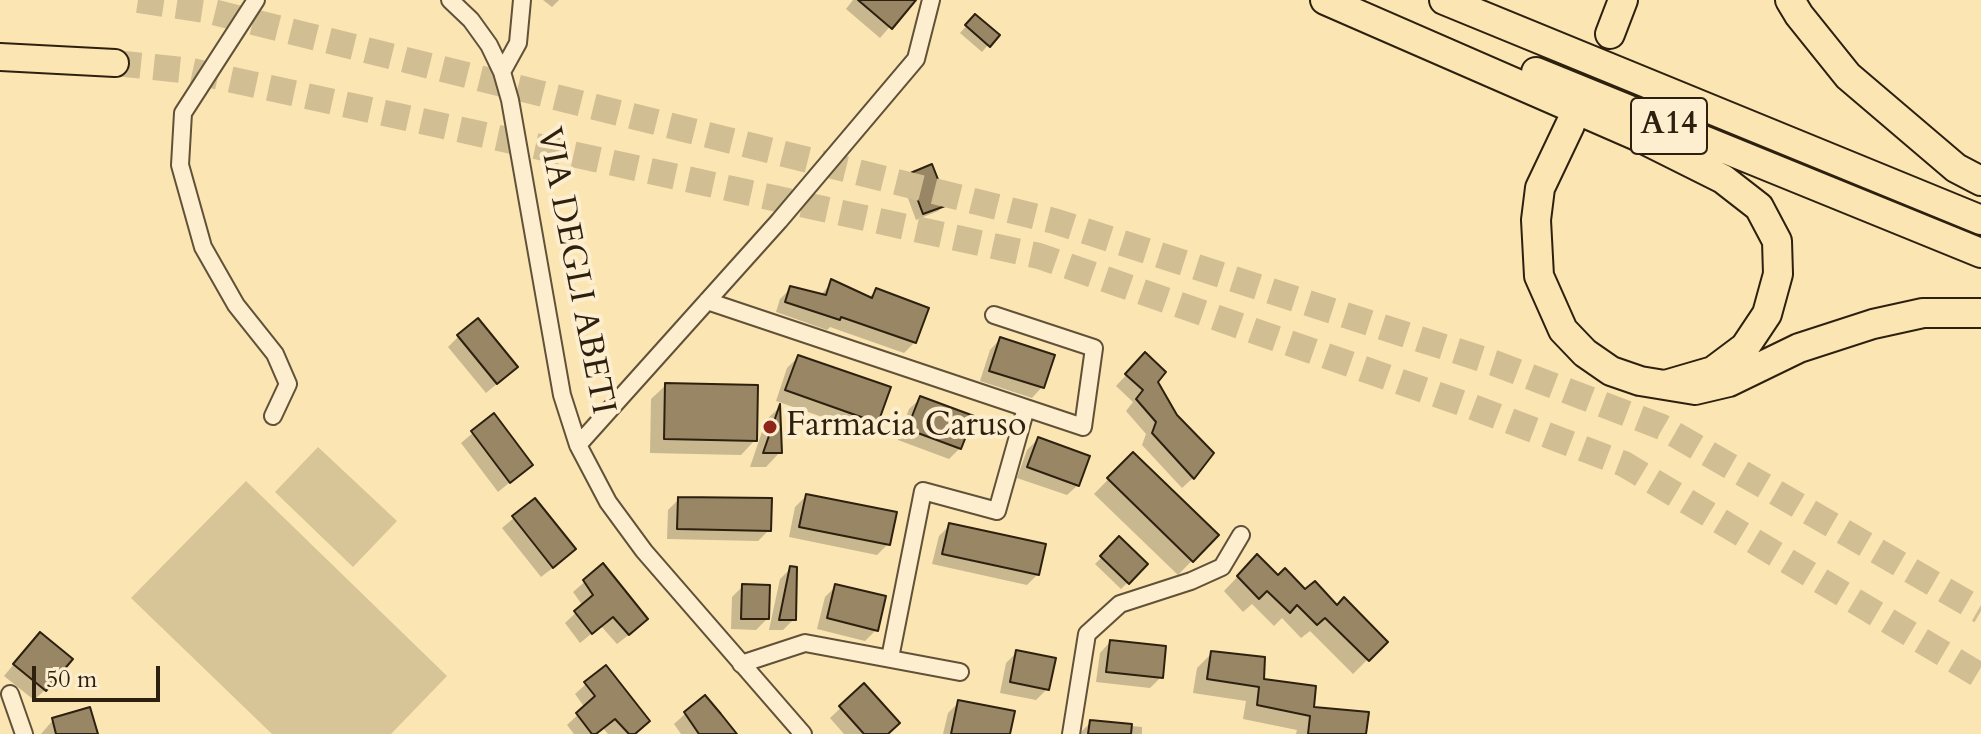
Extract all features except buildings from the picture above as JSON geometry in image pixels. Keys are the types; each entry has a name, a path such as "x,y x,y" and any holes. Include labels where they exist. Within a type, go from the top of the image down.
{"highway":[{"path":"1325,0 1637,136 1723,179 1759,207 1777,241 1778,274 1767,314 1745,347 1713,371 1665,385"},
{"name":"A14","path":"1357,0 1981,253"},
{"name":"A14","path":"1444,0 1981,220"},
{"path":"1610,34 1623,0"},
{"path":"1790,0 1848,76 1956,168 1981,181"},
{"path":"0,57 115,63"},
{"path":"1570,125 1540,188 1535,233 1539,276 1563,330 1585,353 1611,371 1640,381 1695,390 1729,382 1799,348 1873,324 1923,313 1981,313"}],"street":[{"path":"256,0 183,113 180,165 203,247 236,305 275,354 288,384 273,416"},
{"name":"VIA DEGLI ABETI","path":"450,0 471,20 489,45 502,72 510,100 562,395 578,445 608,502 644,551 803,734"},
{"path":"502,72 518,43 522,0"},
{"path":"578,445 916,59 931,0"},
{"path":"707,301 1083,427 1094,348 994,315"},
{"path":"890,658 923,491 997,511 1026,408"},
{"path":"1071,734 1087,634 1120,604 1191,581 1222,567 1241,535"},
{"path":"741,664 805,643 960,672"},
{"path":"10,694 24,734"}],"shaded area":[{"path":"318,447 397,521 353,567 275,492"},
{"path":"246,481 447,676 391,734 272,734 131,598"}],"tunnel":[{"path":"138,0 205,10 1054,221 1494,363 1662,427 1981,611"},
{"path":"115,63 192,71 1039,256 1470,406 1624,464 1981,676"}],"place":[{"name":"Farmacia Caruso","path":"770,427"}]}
